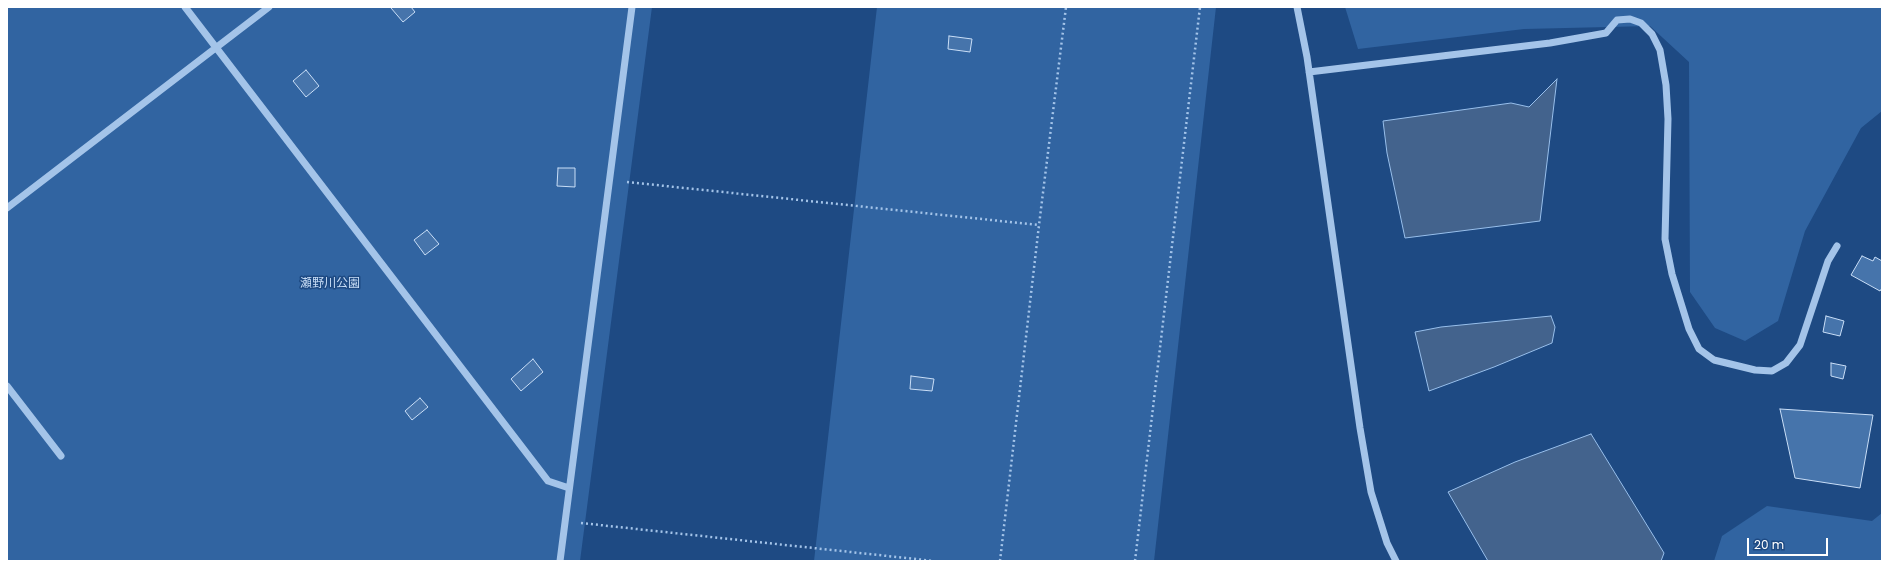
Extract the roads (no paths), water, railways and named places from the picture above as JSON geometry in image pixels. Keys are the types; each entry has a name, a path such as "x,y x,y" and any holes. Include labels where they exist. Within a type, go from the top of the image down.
{"street":[{"path":"185,7 548,481 569,488"},
{"path":"7,208 269,7"},
{"path":"560,561 632,7"},
{"path":"1297,7 1310,72 1360,428 1371,492 1387,543 1396,561"},
{"path":"1310,72 1550,43 1606,33 1617,20 1630,18 1641,23 1652,34 1660,50 1666,85 1668,119 1665,239 1672,274 1689,329 1699,349 1714,360 1755,370 1772,371 1786,363 1800,345 1828,261 1837,246"},
{"path":"7,386 61,456"}],"park label":[{"name":"瀬野川公園","path":"330,284"}]}
